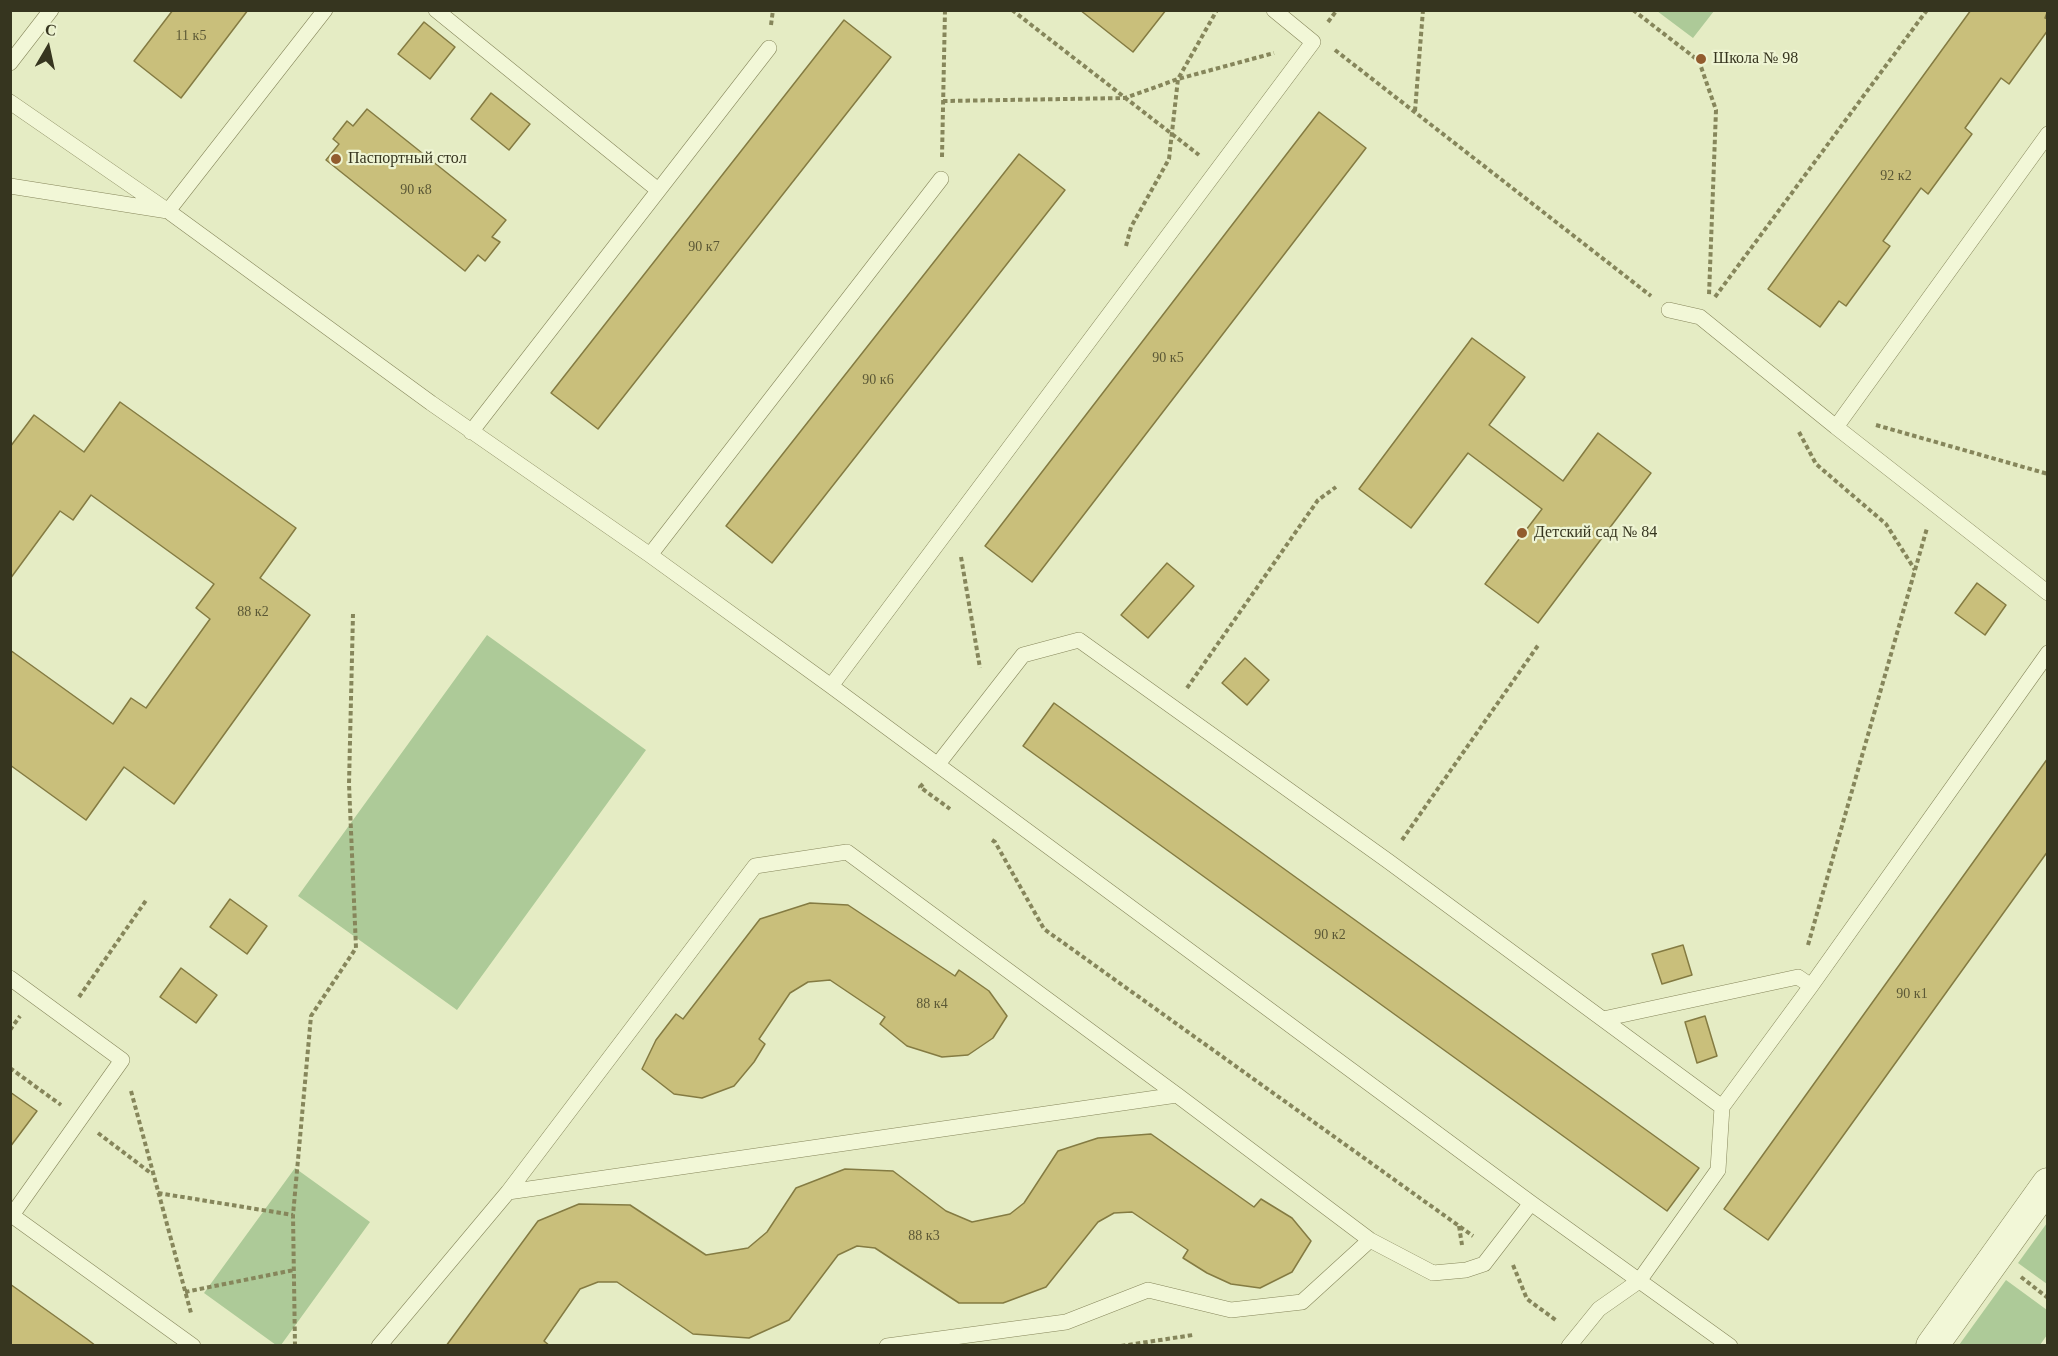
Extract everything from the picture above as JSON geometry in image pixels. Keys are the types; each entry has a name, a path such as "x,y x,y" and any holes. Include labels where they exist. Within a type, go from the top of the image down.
{"street":[{"path":"1932,1346 2048,1184"}],"lane":[{"path":"10,63 51,10"},
{"path":"168,211 325,10"},
{"path":"436,10 658,190"},
{"path":"831,686 1313,42 1274,10"},
{"path":"471,432 769,48"},
{"path":"10,102 168,211 310,317 471,432 650,555 938,764 1531,1203 1730,1346"},
{"path":"1840,422 2048,134"},
{"path":"650,555 941,179"},
{"path":"10,186 168,211"},
{"path":"1669,310 1700,317 1840,422 1934,504 2048,593"},
{"path":"938,764 1023,655 1079,640 1388,861 1722,1107"},
{"path":"1573,1341 1599,1309 1639,1281 1718,1170 1722,1107 1804,982 2048,653"},
{"path":"380,1346 508,1192 755,866 847,852 1370,1240 1433,1273 1467,1270 1484,1264 1531,1203"},
{"path":"10,978 122,1060 11,1215 193,1346"},
{"path":"1603,1019 1804,982"},
{"path":"508,1192 1177,1095"},
{"path":"887,1346 1066,1322 1148,1290 1231,1310 1302,1302 1370,1240"}],"path":[{"path":"941,179 945,10"},
{"path":"1012,10 1217,170"},
{"path":"1126,249 1131,227 1169,159 1178,79 1217,10"},
{"path":"1415,112 1423,10"},
{"path":"1634,10 1699,61 1716,110 1709,305 1927,10"},
{"path":"943,101 1125,98 1178,79 1313,42 1334,49 1669,310"},
{"path":"1840,422 2048,474"},
{"path":"1797,428 1816,464 1886,524 1915,570"},
{"path":"1173,707 1318,500 1336,487"},
{"path":"1804,982 1934,504"},
{"path":"954,522 986,701"},
{"path":"295,1346 293,1215 311,1016 356,948 349,784 353,614"},
{"path":"1388,861 1539,644"},
{"path":"938,764 921,787 958,815"},
{"path":"986,835 995,842 1044,929 1512,1263 1527,1299 1573,1341"},
{"path":"64,1017 147,898"},
{"path":"122,1060 194,1324"},
{"path":"158,1193 293,1215"},
{"path":"185,1292 294,1269"},
{"path":"1121,1346 1193,1335"}],"green space":[{"path":"1657,11 1714,11 1693,38"},
{"path":"487,635 646,750 457,1010 298,896"},
{"path":"295,1168 370,1222 281,1345 276,1345 204,1293"},
{"path":"2047,1223 2047,1284 2018,1263"},
{"path":"2006,1280 2047,1310 2047,1335 2040,1345 1959,1345"}],"building":[{"path":"173,10 248,10 181,98 134,61"},
{"path":"1080,10 1166,10 1133,52"},
{"path":"1971,10 2048,10 2045,18 2048,19 2048,30 2009,84 2001,78 1965,128 1972,134 1928,194 1921,188 1883,241 1890,246 1846,306 1839,301 1820,327 1768,289"},
{"path":"844,20 891,57 598,429 551,393"},
{"path":"424,22 455,47 430,79 398,54"},
{"path":"491,93 530,124 509,150 471,119"},
{"path":"367,109 506,220 492,237 500,242 485,261 478,255 465,271 326,160 339,144 333,139 347,121 353,126"},
{"path":"1319,112 1366,148 1032,582 985,546"},
{"path":"1019,154 1065,190 772,563 726,526"},
{"path":"1472,338 1525,377 1489,425 1563,481 1598,433 1651,473 1538,623 1485,584 1542,509 1468,453 1411,528 1359,489"},
{"path":"120,402 296,528 260,578 310,615 174,804 124,767 86,820 10,765 10,650 113,724 131,698 146,708 210,619 196,608 214,584 91,495 73,520 60,511 10,579 10,447 34,415 84,452"},
{"path":"1167,563 1194,586 1148,638 1121,615"},
{"path":"1977,583 2006,605 1985,635 1955,613"},
{"path":"1245,658 1269,680 1247,705 1222,683"},
{"path":"1054,703 1699,1168 1667,1211 1023,746"},
{"path":"2048,758 2048,851 1768,1240 1724,1209"},
{"path":"230,899 267,926 247,954 210,927"},
{"path":"810,903 848,905 955,976 959,970 989,991 1007,1016 993,1038 968,1055 942,1057 907,1046 880,1024 885,1017 830,980 808,982 790,993 759,1039 765,1044 754,1062 734,1086 702,1098 674,1094 642,1069 656,1040 676,1014 683,1019 760,919"},
{"path":"1683,945 1692,975 1662,984 1652,954"},
{"path":"181,968 217,995 196,1023 160,997"},
{"path":"1705,1016 1717,1056 1697,1063 1685,1022"},
{"path":"10,1092 37,1111 10,1147"},
{"path":"1151,1134 1254,1207 1261,1199 1292,1218 1311,1241 1292,1272 1260,1288 1231,1284 1183,1258 1188,1250 1132,1212 1114,1213 1098,1222 1046,1287 1003,1303 959,1303 875,1248 857,1246 838,1255 789,1320 749,1338 693,1334 617,1282 598,1282 580,1289 544,1341 550,1346 446,1346 538,1221 579,1204 630,1205 706,1255 748,1248 767,1232 796,1188 845,1169 893,1171 946,1211 972,1222 1010,1214 1024,1203 1058,1151 1098,1138"},
{"path":"10,1284 87,1339 96,1346 10,1346"}],"place":[{"name":"Школа № 98","path":"1701,59"},
{"name":"Паспортный стол","path":"336,159"},
{"name":"Детский сад № 84","path":"1522,533"}]}
